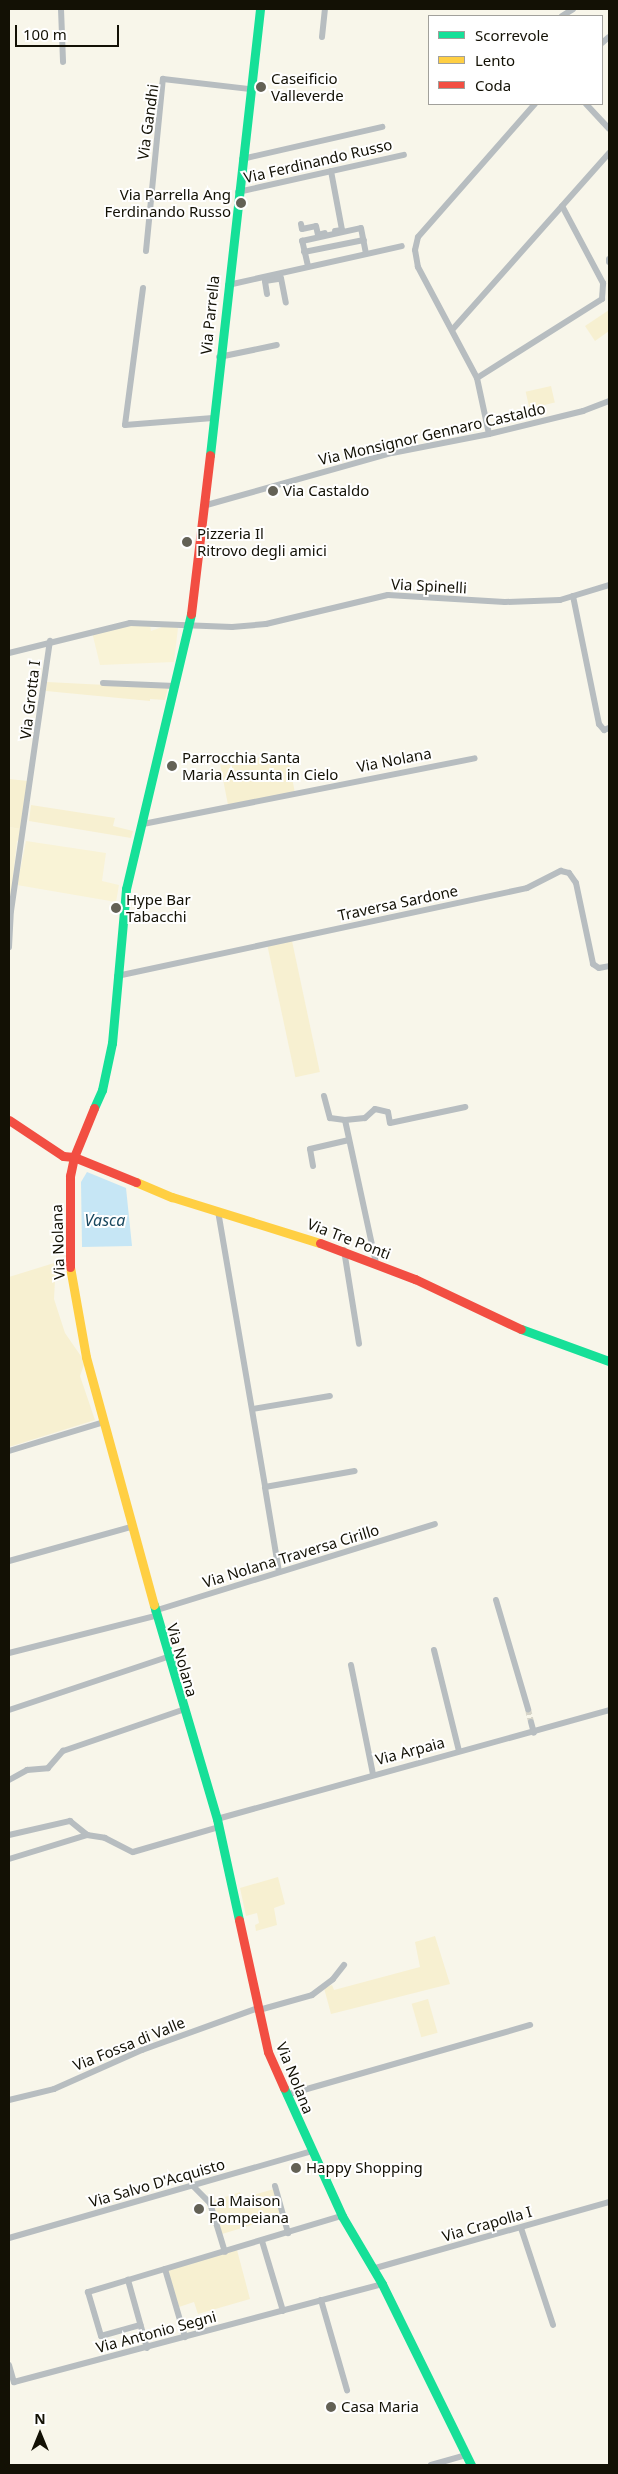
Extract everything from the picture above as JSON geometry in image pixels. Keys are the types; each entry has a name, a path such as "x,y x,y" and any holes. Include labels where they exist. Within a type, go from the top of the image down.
{"street":[{"path":"61,9 63,62"},
{"name":"Via Parrella","path":"190,624 260,9"},
{"path":"322,37 325,9"},
{"name":"Via Gandhi","path":"146,251 163,80 250,89"},
{"path":"489,434 477,378 418,267 415,250 418,237 534,105"},
{"path":"587,105 609,129"},
{"path":"242,159 382,127"},
{"path":"452,330 609,154"},
{"name":"Via Ferdinando Russo","path":"238,192 404,155"},
{"path":"301,224 302,229 316,226 318,235 342,230 331,171"},
{"path":"477,378 602,299 603,283 562,206"},
{"path":"308,266 302,241 361,228 366,254"},
{"path":"304,252 364,240"},
{"path":"228,285 402,246"},
{"path":"267,294 265,281 277,277 281,278 286,303"},
{"path":"143,288 124,425 213,418"},
{"path":"219,357 277,345"},
{"name":"Via Monsignor Gennaro Castaldo","path":"203,506 392,453 489,434 583,411 609,402"},
{"name":"Via Spinelli","path":"9,653 130,623 190,624 232,628 266,624 388,595 505,602 560,600 609,585"},
{"path":"573,596 598,724 600,728 609,728"},
{"name":"Via Nolana","path":"190,624 126,889 112,1043 102,1090 74,1157 70,1176 69,1262 86,1357 131,1527 182,1710 218,1823 268,2052 342,2216 382,2284 471,2465"},
{"name":"Via Grotta I","path":"9,947 11,911 50,642"},
{"path":"103,682 175,686"},
{"name":"Via Nolana","path":"143,824 475,758"},
{"name":"Traversa Sardone","path":"117,976 527,888 561,871 569,873 576,883 594,964 599,968 609,966"},
{"path":"324,1096 330,1118 345,1120 366,1118 375,1109 388,1112 390,1123 465,1107"},
{"name":"Via Tre Ponti","path":"9,1120 63,1156 74,1157 172,1197 344,1250 537,1337 609,1361"},
{"path":"345,1120 376,1263"},
{"path":"314,1166 310,1149 349,1140"},
{"path":"218,1211 279,1572"},
{"path":"344,1250 359,1344"},
{"path":"252,1408 330,1396"},
{"path":"9,1451 104,1422"},
{"path":"265,1487 355,1470"},
{"name":"Via Nolana Traversa Cirillo","path":"9,1653 155,1614 279,1572 435,1524"},
{"path":"9,1561 131,1527"},
{"path":"496,1600 528,1709"},
{"path":"434,1650 459,1751"},
{"path":"9,1710 167,1657"},
{"path":"351,1665 373,1774"},
{"path":"9,1780 27,1770 48,1768 63,1751 182,1710"},
{"name":"Via Arpaia","path":"87,1835 105,1838 133,1852 373,1774 534,1732 609,1710"},
{"path":"531,1722 534,1732"},
{"path":"9,1835 64,1821 70,1821 87,1835"},
{"path":"9,1859 87,1835"},
{"name":"Via Fossa di Valle","path":"9,2100 54,2089 142,2050 259,2009 312,1995 333,1980 344,1965"},
{"path":"286,2095 530,2025"},
{"name":"Via Salvo D'Acquisto","path":"9,2238 194,2187 312,2151"},
{"path":"275,2186 288,2233"},
{"path":"194,2187 210,2203 225,2252"},
{"name":"Via Crapolla I","path":"372,2269 609,2202"},
{"path":"140,2325 101,2336 88,2292 342,2216"},
{"path":"520,2228 553,2325"},
{"path":"262,2241 282,2311"},
{"path":"166,2269 185,2337"},
{"path":"128,2280 147,2348"},
{"name":"Via Antonio Segni","path":"9,2365 14,2382 382,2284"},
{"path":"321,2300 347,2390"},
{"path":"431,2465 467,2455"}],"shaded area":[{"path":"609,310 609,331 595,341 585,326"},
{"path":"551,386 555,403 529,408 526,392"},
{"path":"130,625 150,625 151,631 165,626 178,628 174,662 100,665 92,632"},
{"path":"47,682 168,688 165,700 150,699 150,701 46,691"},
{"path":"287,752 295,792 228,805 220,765"},
{"path":"9,779 28,781 21,829 9,827"},
{"path":"31,805 115,818 113,826 133,831 131,838 29,821"},
{"path":"9,827 21,829 20,840 17,841 9,914"},
{"path":"26,841 106,853 102,881 119,885 116,902 17,885"},
{"path":"292,941 320,1072 295,1077 268,946"},
{"path":"67,1259 55,1280 54,1299 65,1333 85,1362 80,1376 95,1420 9,1447 9,1277"},
{"path":"278,1877 285,1904 274,1908 277,1925 256,1931 255,1925 259,1923 257,1913 246,1916 240,1888"},
{"path":"435,1936 450,1984 331,2014 324,1988 332,1985 334,1990 420,1967 415,1942"},
{"path":"428,1999 438,2033 421,2037 412,2004"},
{"path":"274,2189 282,2216 222,2234 213,2201 240,2192 242,2198"},
{"path":"237,2250 250,2299 198,2314 194,2302 179,2307 168,2270"}],"water":[{"name":"Vasca","path":"87,1172 126,1188 132,1246 82,1247 81,1182"}],"tunnel":[{"path":"528,1709 531,1722"}],"traffic: fast":[{"path":"210,455 260,9"},
{"path":"94,1108 102,1090 112,1043 126,889 191,614"},
{"path":"521,1329 609,1361"},
{"path":"154,1605 217,1819 239,1920"},
{"path":"284,2088 342,2216 382,2284 471,2465"}],"traffic: slow":[{"path":"136,1182 172,1197 320,1243"},
{"path":"70,1267 86,1357 154,1605"}],"traffic: jam":[{"path":"191,614 210,455"},
{"path":"70,1267 70,1176 74,1157 94,1108"},
{"path":"9,1120 63,1156 74,1157 136,1182"},
{"path":"320,1243 415,1279 521,1329"},
{"path":"239,1920 268,2052 284,2088"}],"place":[{"name":"Caseificio Valleverde","path":"261,87"},
{"name":"Via Parrella Ang Ferdinando Russo","path":"241,203"},
{"name":"Via Castaldo","path":"273,491"},
{"name":"Pizzeria Il Ritrovo degli amici","path":"187,542"},
{"name":"Parrocchia Santa Maria Assunta in Cielo","path":"172,766"},
{"name":"Hype Bar Tabacchi","path":"116,908"},
{"name":"Happy Shopping","path":"296,2168"},
{"name":"La Maison Pompeiana","path":"199,2209"},
{"name":"Casa Maria","path":"331,2407"}]}
